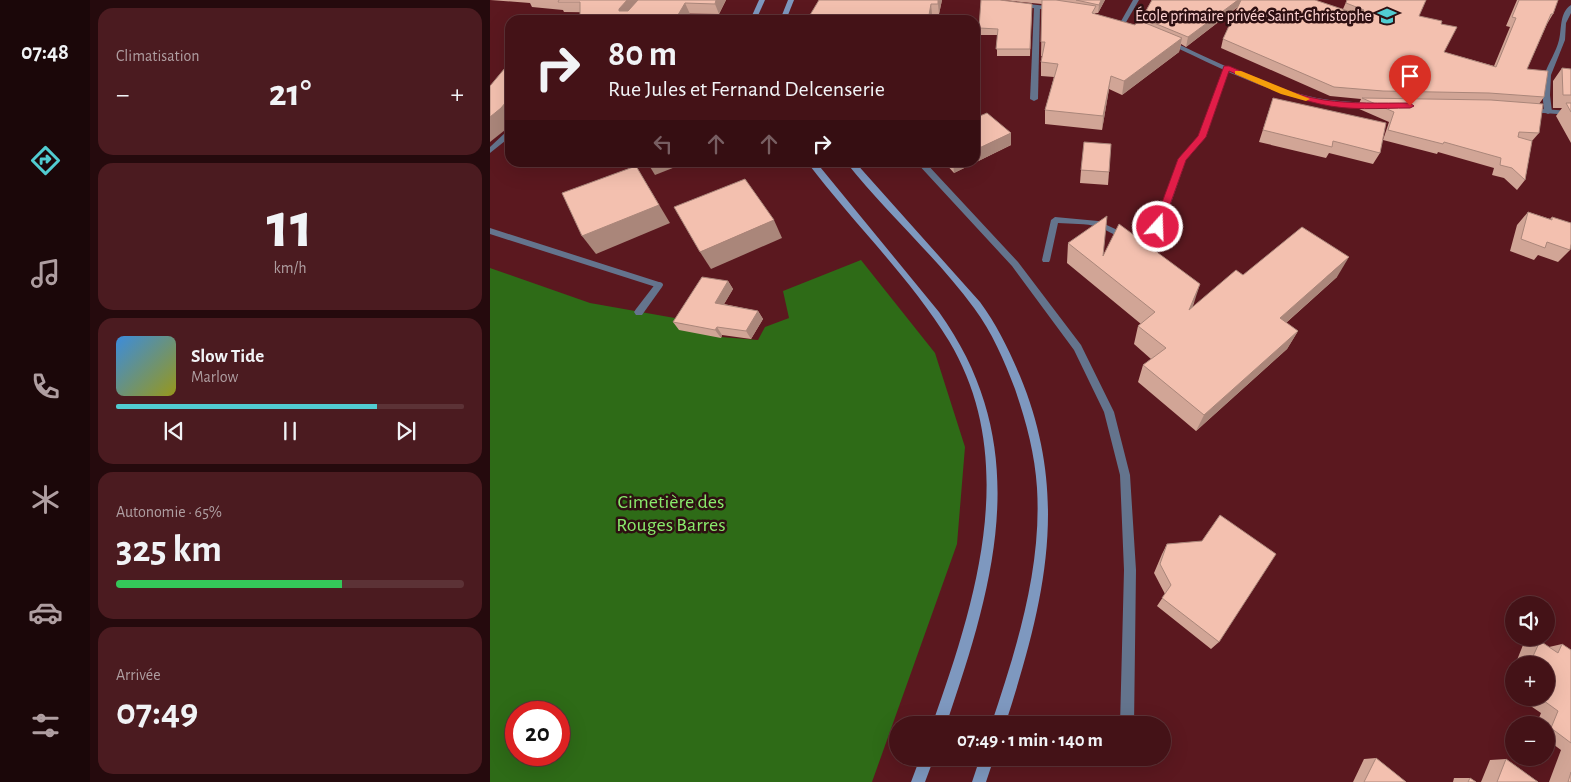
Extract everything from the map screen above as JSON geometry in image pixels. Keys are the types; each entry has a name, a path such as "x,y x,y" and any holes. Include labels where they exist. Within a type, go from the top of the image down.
{"main road":[{"path":"755,15 762,0"},
{"path":"785,15 791,0"},
{"path":"815,167 930,306 950,336 972,378 987,428 992,458 993,491 985,574 970,632 942,716"},
{"path":"854,167 968,294 990,323 1021,389 1032,425 1038,456 1043,505 1041,547 1032,603 1020,654 1001,716"},
{"path":"918,782 924,766"},
{"path":"979,782 984,766"}],"street":[{"path":"1124,23 1136,0"},
{"path":"1010,4 1065,10"},
{"path":"1034,99 1037,7"},
{"path":"1548,112 1546,95 1548,75 1562,40 1563,23 1571,7"},
{"path":"1115,20 1132,26"},
{"path":"1165,40 1272,87 1303,98 1345,105 1381,106"},
{"path":"1046,260 1055,220 1098,224 1138,243 1147,241 1156,234 1182,159 1202,137 1227,67"},
{"path":"1520,108 1571,113"},
{"path":"490,151 505,138"},
{"path":"925,167 1015,264 1078,348 1109,412 1126,474 1130,570 1127,716"},
{"path":"490,231 659,285 639,312"}],"green space":[{"name":"Cimetière des Rouges Barres","path":"861,260 935,353 965,447 957,544 896,716 889,716 889,734 872,782 490,782 490,268 590,303 686,320 721,337 758,340 765,327 789,318 783,291"}],"building":[{"path":"559,0 627,0 619,11 628,11 638,0 716,0 715,4 685,3 678,15 580,15 580,2 558,2"},
{"path":"819,0 938,0 938,4 931,4 929,15 810,15"},
{"path":"981,0 1032,4 1030,49 996,49 998,29 980,28"},
{"path":"1042,0 1056,0 1096,6 1092,13 1135,25 1138,20 1182,38 1124,81 1111,76 1103,116 1045,110 1058,64 1041,62 1045,42 1041,42"},
{"path":"1076,0 1101,0 1099,5"},
{"path":"1152,0 1238,0 1188,37 1142,18"},
{"path":"1241,0 1315,0 1357,14 1362,13 1364,10 1346,3 1347,0 1426,0 1419,16 1442,21 1441,24 1457,27 1444,52 1496,67 1516,18 1512,17 1519,0 1558,0 1527,69 1548,71 1544,97 1489,93 1383,91 1334,87 1223,39"},
{"path":"505,68 505,103 490,117 490,86"},
{"path":"1562,68 1571,69 1571,95 1563,95"},
{"path":"1273,98 1386,123 1380,153 1333,141 1332,147 1263,130"},
{"path":"1362,98 1491,100 1543,104 1539,133 1519,132 1518,137 1532,141 1525,180 1512,168 1500,165 1501,158 1444,142 1443,144 1388,130 1394,112"},
{"path":"1566,103 1571,103 1571,112"},
{"path":"987,113 1011,133 980,148 980,116"},
{"path":"1084,142 1111,144 1109,172 1081,170"},
{"path":"637,167 659,205 582,236 562,193"},
{"path":"745,179 774,220 700,252 674,207"},
{"path":"1528,212 1552,220 1552,217 1571,223 1570,250 1547,242 1545,248 1521,239"},
{"path":"1107,216 1103,256 1119,224 1200,284 1189,310 1236,270 1243,275 1302,227 1349,257 1280,318 1298,331 1204,415 1143,365 1166,348 1138,326 1155,312 1068,243"},
{"path":"702,277 728,281 715,303 758,311 746,331 717,327 715,330 673,322"},
{"path":"1220,515 1276,554 1219,642 1162,598 1171,585 1160,564 1167,544 1202,541"},
{"path":"1562,644 1571,650 1571,743 1555,731 1555,718 1558,711 1551,706 1555,706 1555,656 1533,656 1538,646 1548,646 1558,653"},
{"path":"1376,758 1406,782 1364,782"},
{"path":"1505,762 1505,766 1516,766 1538,782 1497,782"},
{"path":"1470,778 1476,782 1468,782"}],"slow traffic":[{"path":"1238,73 1306,99"}],"place":[{"name":"École primaire privée Saint-Christophe","path":"1387,16"}],"route":[{"path":"1158,227 1182,159 1202,137 1227,67 1284,92 1322,102 1353,106 1410,106"}]}
